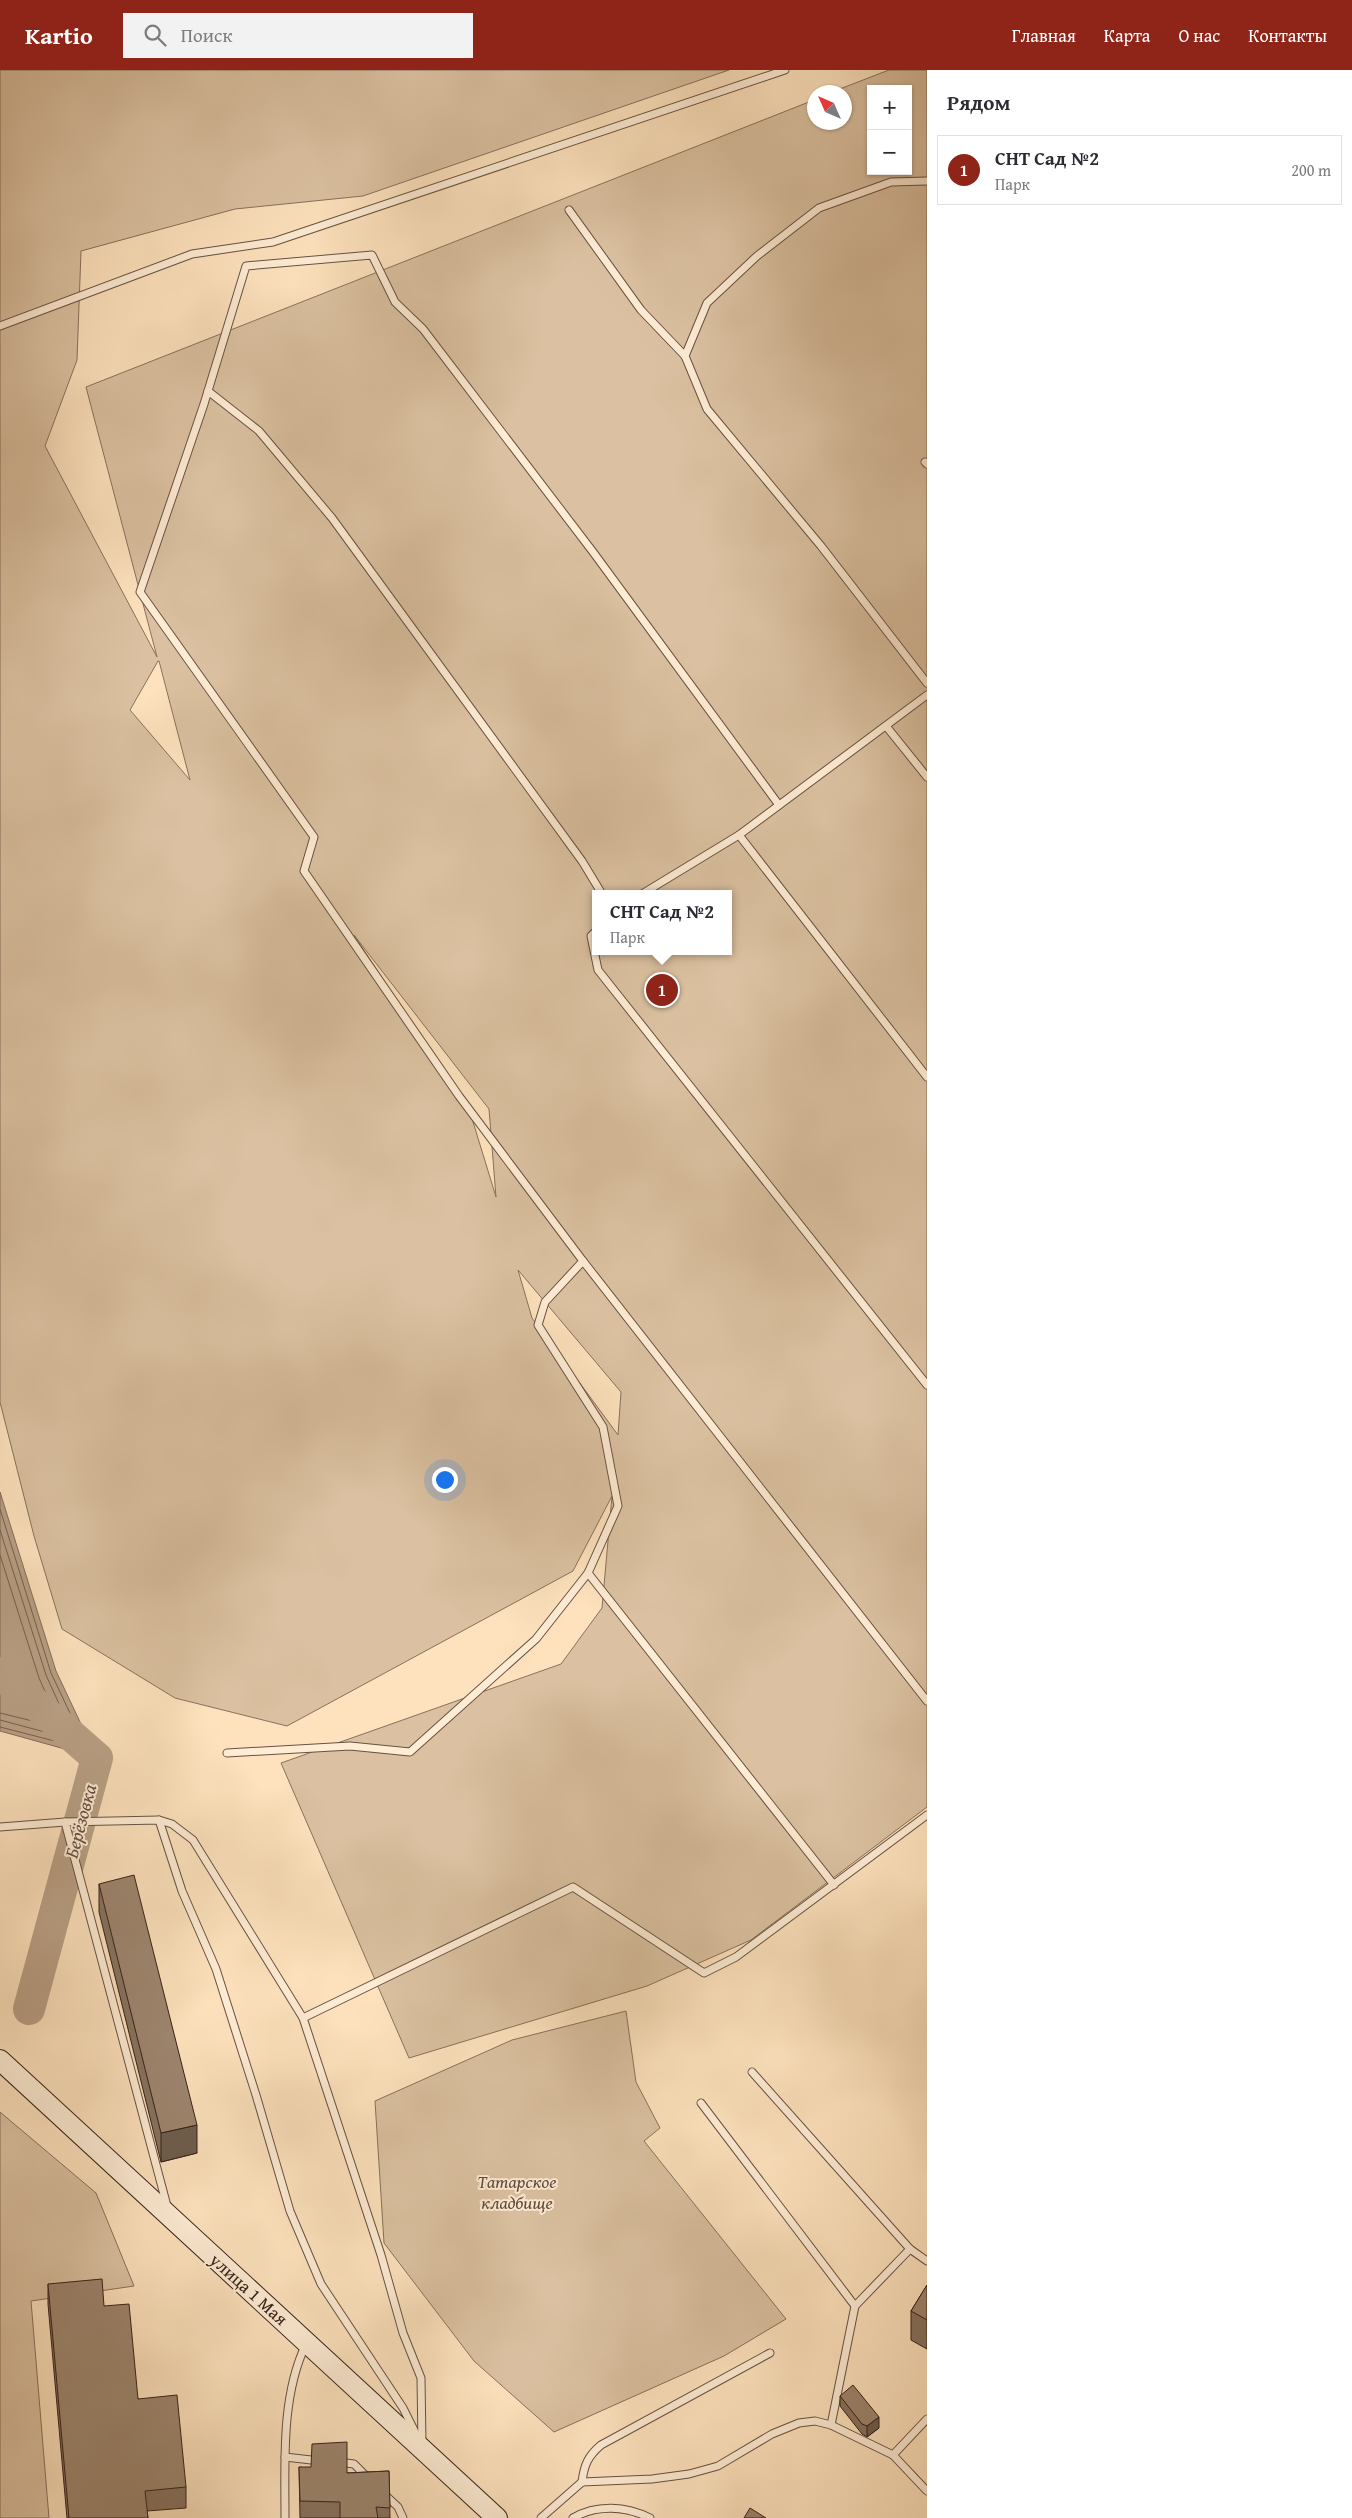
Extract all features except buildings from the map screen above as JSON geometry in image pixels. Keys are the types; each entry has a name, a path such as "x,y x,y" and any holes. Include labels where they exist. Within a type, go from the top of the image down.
{"main road":[{"name":"улица 1 Мая","path":"0,2060 497,2518"}],"lane":[{"path":"0,326 192,254 273,242 785,70"},
{"path":"685,356 707,303 757,256 819,208 891,182 927,181"},
{"path":"569,210 641,310 685,356 707,410 821,546 927,683"},
{"path":"779,806 594,552 423,329 396,302 372,255 246,266 208,391 140,592 314,837 304,871 459,1096 583,1261 927,1701"},
{"path":"208,391 259,430 332,518 582,861 600,890"},
{"path":"649,890 739,836 927,695"},
{"path":"886,726 927,777"},
{"path":"739,836 927,1078"},
{"path":"595,955 598,970 927,1385"},
{"path":"226,1753 350,1746 410,1752 536,1639 588,1573 618,1506 603,1427 538,1325 545,1302 583,1261"},
{"path":"588,1573 834,1885"},
{"path":"303,2018 573,1887 704,1973 736,1957 927,1814"},
{"path":"0,1827 147,1819 172,1824 193,1840 303,2018 381,2255 403,2333 421,2378 424,2413 422,2448"},
{"path":"159,1820 182,1891 216,1969 294,2220 321,2284 403,2408 422,2448"},
{"path":"65,1822 169,2216"},
{"path":"752,2072 910,2249 927,2261"},
{"path":"701,2103 855,2306"},
{"path":"831,2425 855,2306 910,2249"},
{"path":"286,2518 285,2457 291,2396 299,2358 307,2342"},
{"path":"582,2482 584,2466 590,2455 601,2445 770,2353"},
{"path":"892,2455 927,2419"},
{"path":"542,2518 582,2482 652,2480 689,2474 718,2466 772,2434 799,2423 815,2421 831,2425 892,2455 927,2491"},
{"path":"285,2457 324,2461"},
{"path":"334,2462 354,2464 373,2482"},
{"path":"379,2489 398,2507 403,2518"},
{"path":"573,2518 582,2512 613,2507 650,2518"}],"green space":[{"path":"0,70 729,70 363,196 235,209 81,251 77,360 45,446 157,657 86,387 807,103 807,130 852,130 852,85 850,85 889,70 927,70 927,1807 751,1940 647,1986 409,2058 281,1763 561,1664 602,1608 612,1496 573,1571 287,1726 175,1698 62,1629 34,1536 0,1402","holes":["159,661 190,780 130,710","354,935 489,1109 496,1197 470,1112","518,1270 621,1392 618,1435 532,1318"]},
{"name":"Татарское кладбище","path":"626,2011 636,2082 660,2128 644,2141 786,2319 724,2356 554,2432 474,2361 384,2243 375,2101 512,2040"},
{"path":"0,2112 96,2193 134,2286 31,2301 49,2518 0,2518"}],"water":[{"path":"0,1492 56,1671 97,1758 0,1731"}],"waterway":[{"name":"Берёзовка","path":"0,1673 97,1758 29,2009"}],"place":[{"name":"СНТ Сад №2","path":"662,990"}]}
